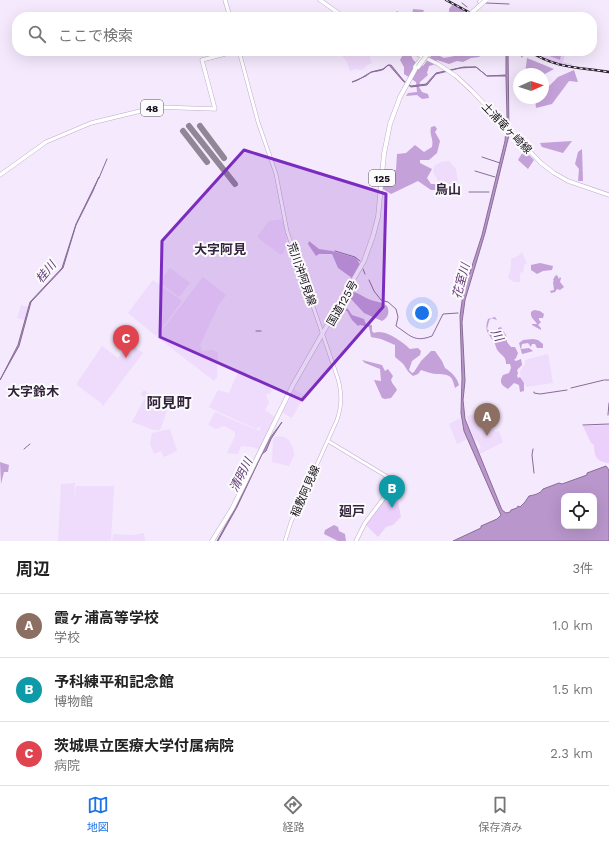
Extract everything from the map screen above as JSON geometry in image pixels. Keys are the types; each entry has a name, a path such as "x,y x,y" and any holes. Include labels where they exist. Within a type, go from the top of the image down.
{"highway":[{"path":"479,8 484,0"},
{"path":"471,12 484,0"},
{"name":"国道125号","path":"213,541 229,513 293,386 361,269 374,238 381,206 384,159 395,113 405,87 426,56"},
{"path":"405,87 425,57"}],"main road":[{"path":"225,0 229,12"},
{"path":"321,0 338,12"},
{"name":"48","path":"0,175 49,141 91,123 157,107 215,109 202,60 217,56"},
{"name":"荒川沖阿見線","path":"240,56 258,120 276,174 286,228 339,382 341,392 340,413 328,441"},
{"name":"土浦竜ヶ崎線","path":"425,57 455,75 542,162 555,173 567,179 609,194"},
{"path":"328,441 396,482 365,523 356,541"},
{"name":"稲敷阿見線","path":"285,541 291,522 328,441"}],"highlighted area":[{"path":"244,150 386,194 383,307 302,400 160,337 162,241"}],"shaded area":[{"path":"452,5 465,11 449,12"},
{"path":"413,9 424,10 423,12 412,12"},
{"path":"342,56 370,56 372,63 367,65 364,69 350,71 347,62"},
{"path":"402,56 412,56 414,61 423,66 431,56 440,56 444,58 454,56 480,56 463,62 457,61 449,64 437,60 433,65 429,66 427,73 428,75 420,82 419,87 422,92 428,94 429,98 422,99 417,95 406,96 408,93 417,92 416,82 404,74 404,67 400,60"},
{"path":"506,56 508,56 509,135 485,233 465,300 462,322 465,381 463,400 465,419 502,510 506,513 517,508 518,506 520,507 529,496 539,493 543,489 587,475 587,473 606,466 609,470 609,541 453,541 481,528 481,526 497,519 501,515 464,431 461,413 462,378 460,316 463,294 482,235 505,141 507,117 506,76 487,76 506,75"},
{"path":"540,56 549,56 560,60 561,56 564,56 563,62 572,64 572,66 559,64"},
{"path":"549,56 561,56 560,60"},
{"path":"527,58 554,69 549,72 549,68 526,68"},
{"path":"389,65 383,70 370,73 371,72 383,69"},
{"path":"389,65 391,65 404,81 411,86 426,84 436,73 464,67 476,67 460,68 436,74 427,85 411,87 403,81"},
{"path":"574,70 578,82 569,81 552,104 536,108 536,104 549,104 549,86 558,77"},
{"path":"435,126 437,129 435,132 440,141 437,153 429,160 420,160 420,163 432,169 427,178 431,184 436,184 440,190 431,190 418,181 391,194 376,185 373,173 384,169 396,170 397,154 406,153 415,145 424,152 432,147 431,127"},
{"path":"572,141 563,153 542,147 540,143"},
{"path":"582,149 583,181 578,181 579,169 575,164 578,152"},
{"path":"524,150 534,160 528,169 518,160"},
{"path":"449,161 456,169 458,184 455,189 443,190 433,172 434,166 441,162"},
{"path":"99,177 76,225 63,268 31,302 19,346 0,380 18,345 30,302 62,268 76,224"},
{"path":"283,219 287,240 284,252 281,255 257,237 269,221"},
{"path":"309,241 319,249 356,258 360,265 352,278 338,268 332,254 319,254 316,256 308,244"},
{"path":"522,252 527,263 524,265 523,272 520,273 520,282 514,282 508,278 511,267 511,259 518,256"},
{"path":"540,263 553,266 552,270 543,271 537,274 531,270 531,265"},
{"path":"170,268 190,283 179,297 159,282"},
{"path":"557,275 559,279 560,277 561,278 560,282 564,287 551,293 550,291 554,290 553,280"},
{"path":"203,277 226,295 218,306 200,345 202,351 213,350 218,353 217,377 214,381 157,337"},
{"path":"153,280 182,301 156,336 128,313"},
{"path":"353,292 387,306 387,317 382,321 364,313 351,299 350,297"},
{"path":"21,305 28,307 25,320 17,318"},
{"path":"342,308 348,309 352,315 364,319 366,324 372,325 372,331 374,333 383,332 403,343 410,349 418,348 421,351 420,355 412,361 409,370 412,373 431,351 435,351 445,368 454,375 459,385 455,388 453,380 448,375 421,370 418,374 413,376 395,357 395,345 381,339 371,337 369,327 358,326 352,320 347,311 341,311"},
{"path":"534,310 540,311 544,314 543,318 539,318 541,322 538,325 541,330 532,325 537,324 531,316 531,312"},
{"path":"491,318 487,329 497,336 500,335 498,328 501,327 507,337 507,342 511,347 515,347 518,353 514,360 516,361 521,359 522,365 517,370 517,376 518,378 520,377 524,383 524,391 520,392 519,385 514,383 508,389 501,383 503,375 509,373 511,368 510,364 506,364 505,358 497,350 495,343 487,332 486,326 488,319"},
{"path":"523,340 538,340 543,344 543,348 537,348 535,344 532,344 531,347 528,343 522,344 521,349 529,348 533,351 522,354 519,343"},
{"path":"129,343 143,353 103,406 77,385 77,383 102,346 118,358"},
{"path":"548,354 553,383 526,387 524,382 521,381 520,371 525,364 525,360"},
{"path":"362,360 382,365 385,371 388,369 393,376 391,380 392,383 397,390 391,398 382,398 374,380 381,381 380,369 365,363"},
{"path":"239,370 268,385 272,392 266,395 269,403 265,410 275,417 260,450 252,447 241,446 238,454 227,453 235,436 235,432 224,426 216,429 208,425 215,412 259,431 261,426 256,429 209,407 218,390 229,393"},
{"path":"294,389 304,396 292,418 282,412"},
{"path":"144,390 168,408 160,430 154,430 132,422 145,398 141,394"},
{"path":"484,412 495,432 499,431 503,442 480,454 478,449 481,448 477,440 475,441 467,416 474,414 474,419 479,417"},
{"path":"460,418 467,439 457,444 449,424"},
{"name":"清明川","path":"282,422 271,439 266,451 262,454 270,438"},
{"path":"609,425 609,463 599,460 595,455 594,445 591,443 583,426"},
{"path":"170,429 177,451 164,457 161,451 154,454 150,444 152,433"},
{"path":"276,436 284,437 289,440 293,448 294,455 289,466 272,462 273,440"},
{"path":"259,460 237,507 217,541 236,507"},
{"path":"0,462 9,465 8,472 4,472 1,484"},
{"path":"75,483 74,501 76,486 114,486 111,541 58,541 61,484"},
{"path":"397,496 401,517 393,525 386,527 378,537 365,524 383,502 386,501 389,503"},
{"path":"334,525 338,527 339,531 345,534 346,541 338,541 324,534 325,530"},
{"path":"144,533 145,541 112,541 113,534 132,535"}],"waterway":[{"path":"462,3 467,7"},
{"path":"486,3 509,4"},
{"path":"482,157 500,163"},
{"name":"桂川","path":"99,178 107,159"},
{"path":"475,171 495,177"},
{"path":"469,192 489,192"},
{"path":"335,251 355,257 360,261"},
{"path":"363,269 365,274"},
{"name":"花室川","path":"459,271 467,274"},
{"path":"369,280 374,291 381,300 388,302 396,309 398,317 396,326 412,337 421,339 432,336 443,314 458,313"},
{"path":"256,331 261,331"},
{"path":"571,388 604,380"},
{"path":"534,392 540,394 567,390"},
{"path":"608,415 609,403"},
{"path":"583,425 609,424"},
{"path":"24,449 30,444"},
{"path":"533,449 532,455 534,473"}],"runway":[{"path":"189,126 235,184"},
{"path":"200,126 224,158"},
{"path":"183,131 207,162"}],"railway":[{"path":"446,0 469,12"},
{"path":"537,56 559,64 609,72"}],"place":[{"name":"茨城県立医療大学付属病院","path":"126,358"},
{"name":"霞ヶ浦高等学校","path":"487,436"},
{"name":"予科練平和記念館","path":"392,508"}],"district":[{"name":"烏山","path":"448,189"},
{"name":"大字阿見","path":"220,249"},
{"name":"大字鈴木","path":"33,391"},
{"name":"阿見町","path":"169,403"},
{"name":"廻戸","path":"352,511"}],"water label":[{"name":"川","path":"497,335"}]}
